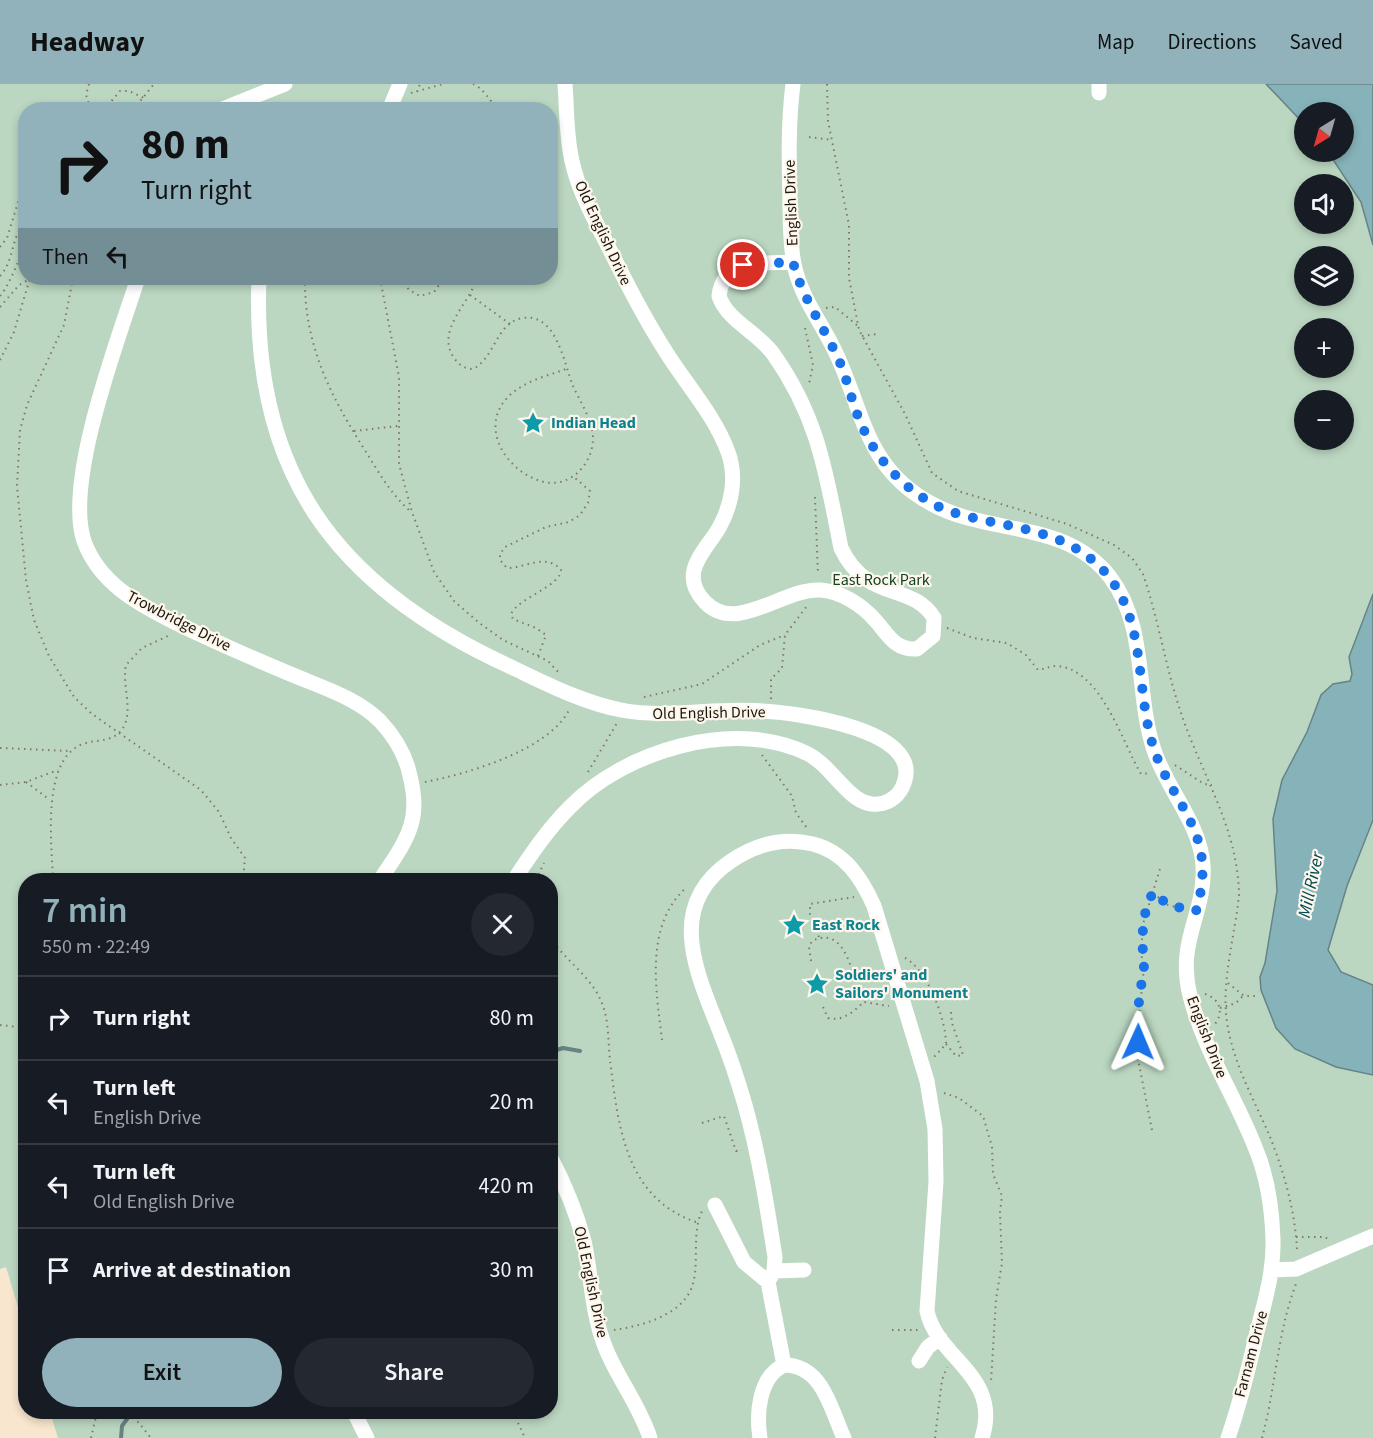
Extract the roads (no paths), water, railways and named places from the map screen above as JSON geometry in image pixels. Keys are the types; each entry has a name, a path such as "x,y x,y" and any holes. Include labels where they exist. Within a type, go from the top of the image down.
{"street":[{"path":"240,102 285,84"},
{"path":"392,102 400,84"},
{"name":"Old English Drive","path":"565,84 572,163 591,211 637,303 715,426 729,453 733,480 729,503 719,528 697,557 694,577 703,601 718,611 735,614 747,612 780,598 813,595 841,596 861,608 876,621 890,640 903,648 916,649 923,646 933,636 935,625 929,610 922,604 867,582 847,560 841,548 821,449 804,406 772,352 760,338 721,305 720,286 733,269 750,264 793,262"},
{"name":"English Drive","path":"793,84 789,152 793,262 806,297 839,360 866,434 894,474 915,494 946,510 1044,533 1075,547 1100,566 1115,585 1134,630 1143,704 1152,744 1163,775 1198,839 1203,877 1185,960 1190,996 1211,1056 1256,1148 1262,1167 1273,1236 1272,1270"},
{"name":"Trowbridge Drive","path":"136,285 100,399 79,490 80,524 91,555 108,580 143,606 360,706 390,733 405,759 412,784 414,813 411,826 384,873"},
{"name":"Old English Drive","path":"259,285 259,345 269,411 288,467 319,522 339,547 369,576 433,625 494,659 570,694 620,710 675,714 755,710 840,724 875,736 896,749 906,765 905,782 892,799 874,805 862,803 852,796 820,760 792,747 740,739 692,743 647,757 590,789 571,805 549,830 519,873"},
{"path":"784,1365 771,1276 767,1213 745,1107 692,953 692,917 707,883 736,858 766,844 805,843 833,853 855,871 867,890 930,1093 936,1161 935,1214 926,1302 936,1332 967,1368 979,1389 985,1412 982,1438"},
{"name":"Old English Drive","path":"558,1172 567,1191 584,1242 600,1333 607,1354 638,1409 650,1438"},
{"path":"709,1208 744,1262 771,1276 804,1270"},
{"path":"1272,1270 1296,1269 1373,1236"},
{"name":"Farnam Drive","path":"1228,1438 1272,1270"},
{"path":"919,1361 936,1332"},
{"path":"760,1438 758,1414 762,1394 771,1375 784,1365"},
{"path":"784,1365 802,1369 820,1385 844,1438"},
{"path":"358,1419 367,1438"}],"water":[{"path":"1266,84 1373,84 1373,245 1361,202 1354,191 1354,174 1343,174 1335,162 1354,162 1354,102 1294,102 1294,113"},
{"name":"Mill River","path":"1373,594 1373,820 1347,886 1328,950 1341,972 1373,985 1373,1075 1336,1067 1295,1049 1276,1028 1261,990 1260,977 1265,963 1277,891 1273,819 1282,780 1307,732 1321,695 1333,684 1350,681 1352,674 1349,657"}],"waterway":[{"path":"558,1050 563,1048 580,1051"},
{"path":"121,1438 122,1426 127,1419"}],"place":[{"name":"Indian Head","path":"533,423"},
{"name":"East Rock","path":"794,925"},
{"name":"Soldiers' and Sailors' Monument","path":"817,984"}],"park label":[{"name":"East Rock Park","path":"881,580"}]}
